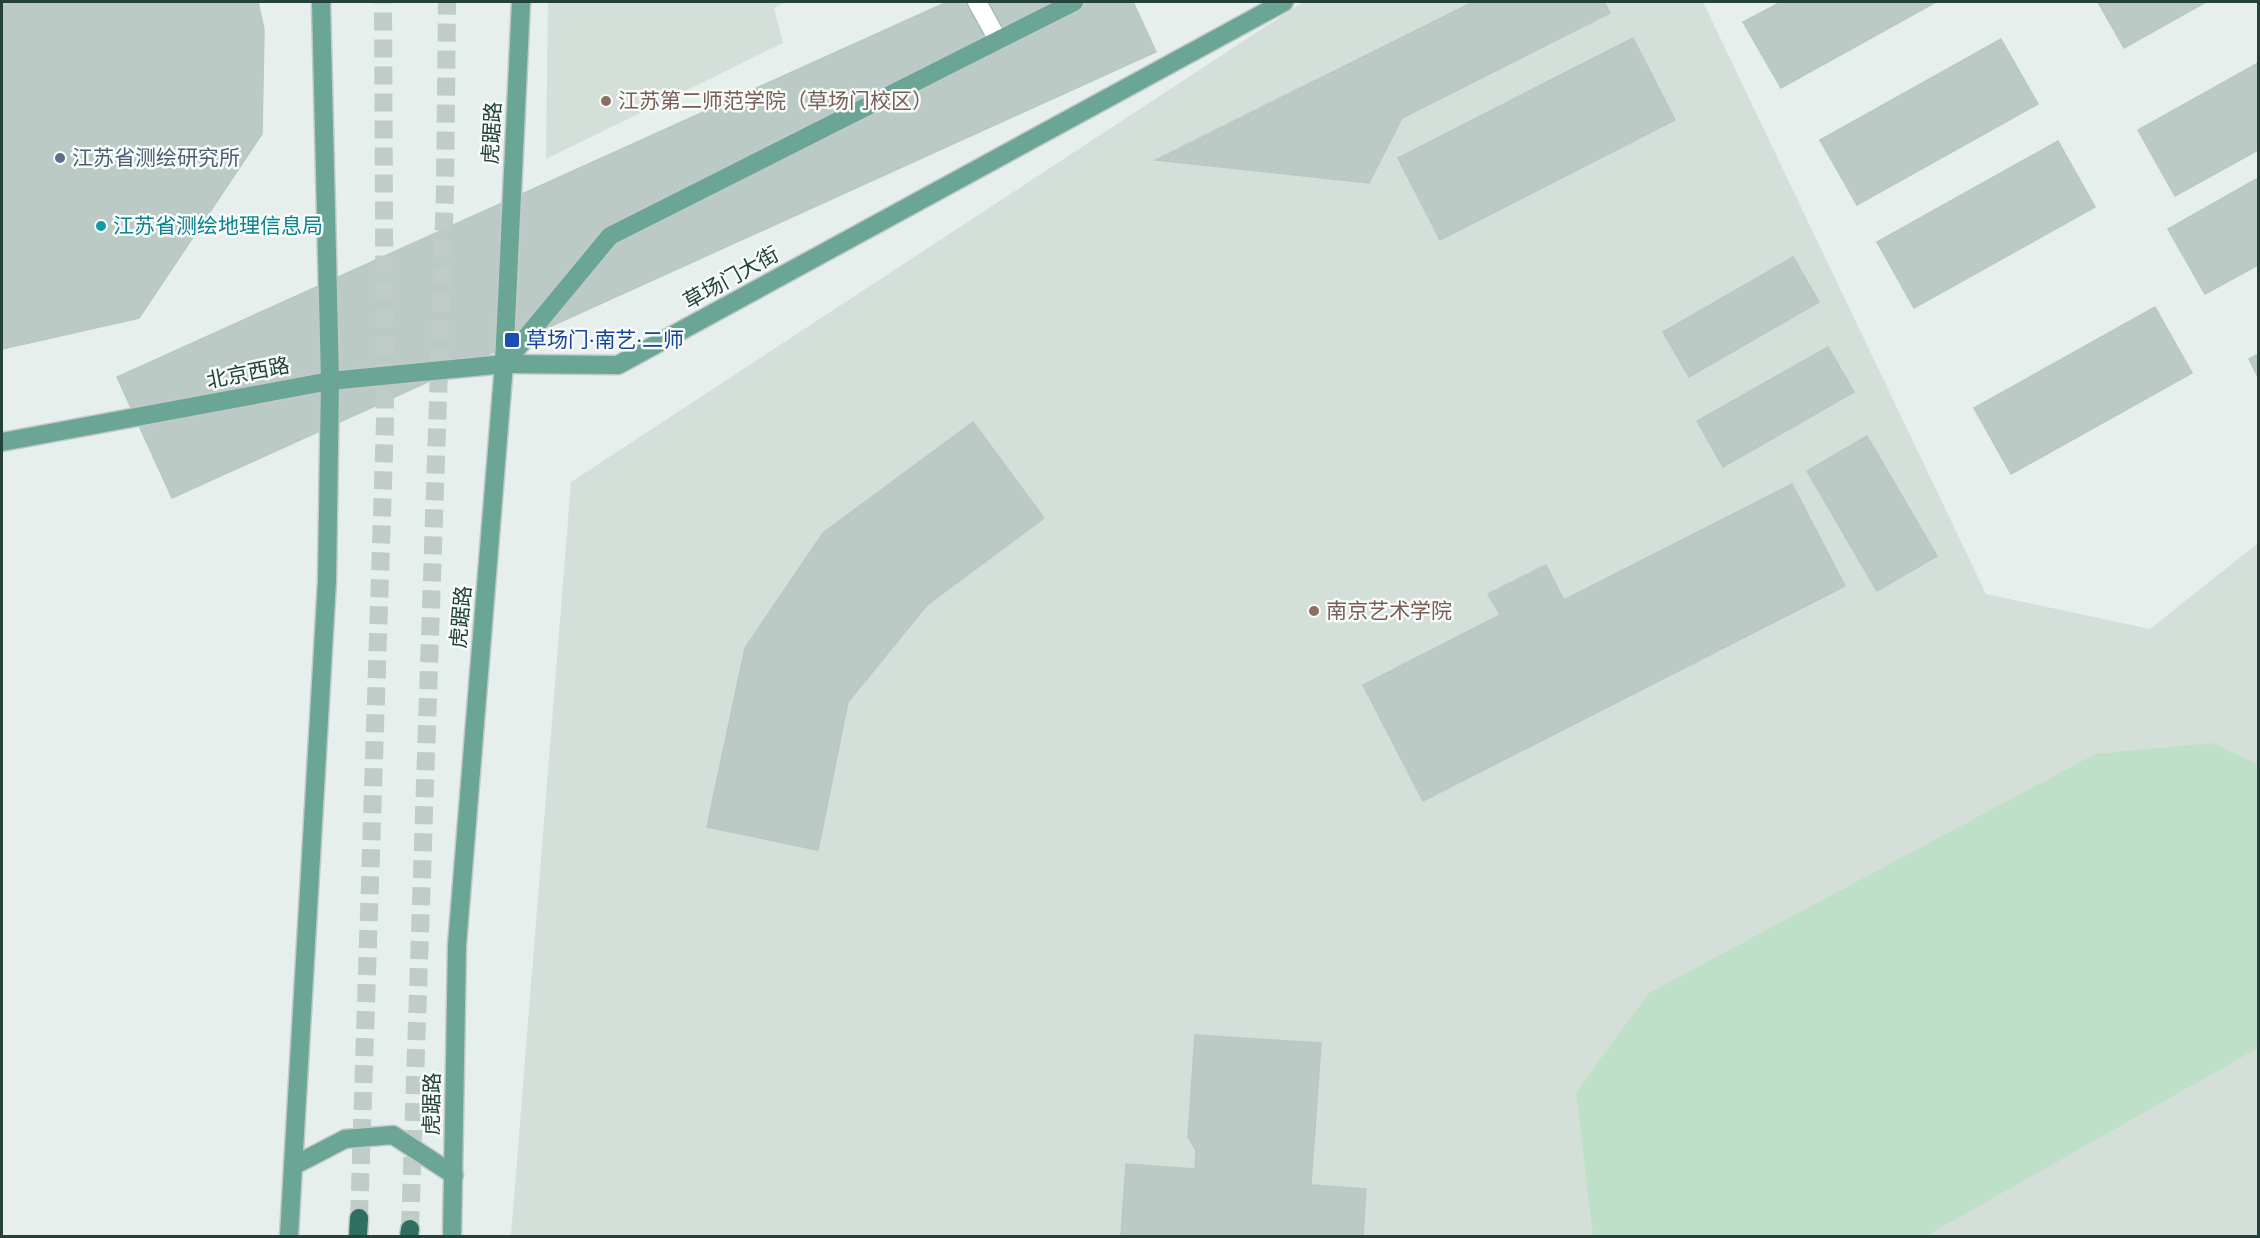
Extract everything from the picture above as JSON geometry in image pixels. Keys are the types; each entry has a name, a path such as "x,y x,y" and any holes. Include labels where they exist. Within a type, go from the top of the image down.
{"main road":[{"path":"289,1236 327,581 330,381 321,2"},
{"name":"虎踞路","path":"452,1236 457,945 504,364 521,2"},
{"path":"504,364 610,236 1074,2"},
{"name":"草场门大街","path":"504,364 618,365 1284,2"},
{"name":"北京西路","path":"2,442 330,381 504,364"},
{"path":"293,1166 345,1139 393,1135 454,1175"}],"lane":[{"path":"977,2 998,40"}],"shaded area":[{"name":"江苏第二师范学院（草场门校区）","path":"548,2 786,2 774,8 783,43 546,159"},
{"name":"南京艺术学院","path":"1303,2 1703,2 1986,594 2150,629 2258,543 2258,1236 511,1236 571,482"}],"green space":[{"path":"2212,743 2258,764 2258,1048 1926,1236 1593,1236 1576,1092 1649,993 2095,754"}],"building":[{"name":"江苏省测绘地理信息局","path":"2,2 258,2 264,29 262,134 139,318 2,349"},
{"path":"947,2 1133,2 1156,52 172,498 117,377"},
{"path":"1473,2 1604,2 1610,13 1402,118 1369,183 1156,160"},
{"path":"1781,2 1936,2 1781,88 1743,22"},
{"path":"2098,2 2206,2 2124,48"},
{"path":"1633,38 1675,120 1440,240 1398,158"},
{"path":"2001,39 2038,104 1857,205 1820,140"},
{"path":"2258,63 2258,150 2175,196 2138,130"},
{"path":"2058,141 2095,207 1914,308 1877,242"},
{"path":"2258,178 2258,265 2205,294 2168,229"},
{"path":"1793,257 1819,302 1689,377 1663,332"},
{"path":"2155,307 2192,373 2011,474 1974,408"},
{"path":"1828,347 1854,392 1723,467 1697,421"},
{"path":"2258,354 2258,377 2249,359"},
{"path":"973,422 1044,518 927,605 848,702 818,850 707,827 745,648 823,533"},
{"path":"1867,436 1937,556 1877,591 1807,471"},
{"path":"1792,484 1845,586 1423,801 1363,685 1500,615 1488,594 1546,565 1564,600"},
{"path":"1195,1035 1321,1043 1311,1185 1366,1189 1363,1236 1121,1236 1126,1164 1195,1169 1196,1150 1188,1137"}],"tunnel":[{"path":"359,1218 385,423 383,2"},
{"path":"410,1229 445,192 447,2"}],"place":[{"name":"江苏第二师范学院（草场门校区）","path":"606,101"},
{"name":"江苏省测绘研究所","path":"60,158"},
{"name":"江苏省测绘地理信息局","path":"101,226"},
{"name":"草场门·南艺·二师","path":"512,340"},
{"name":"南京艺术学院","path":"1314,611"}]}
